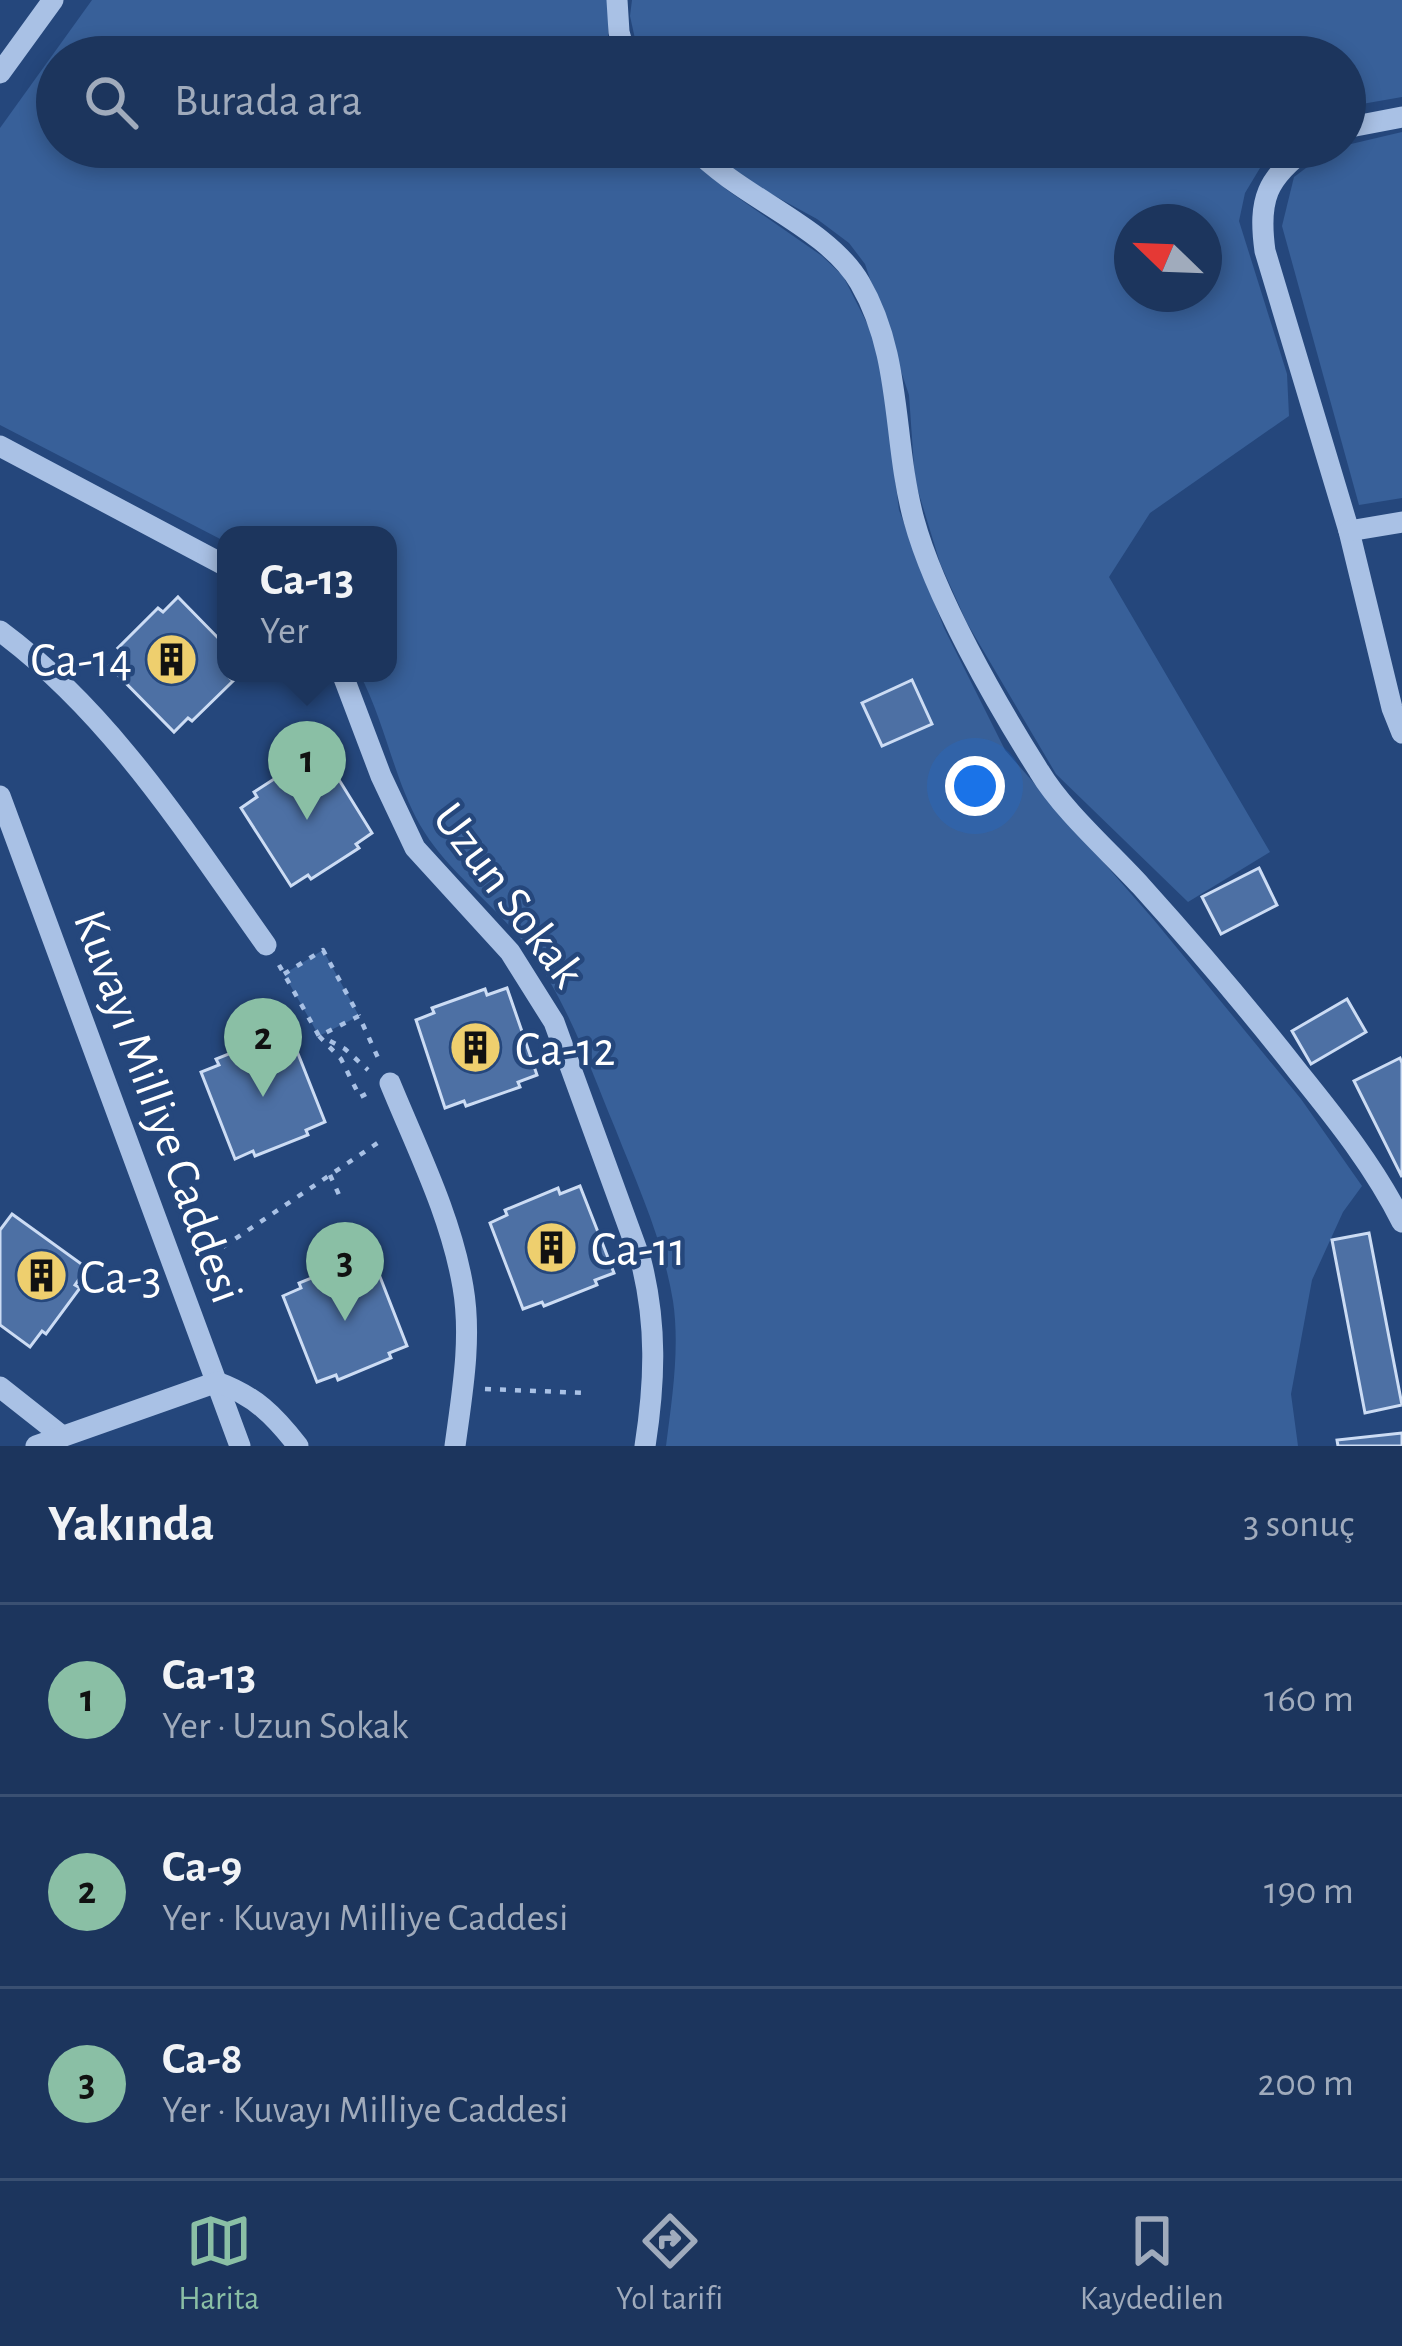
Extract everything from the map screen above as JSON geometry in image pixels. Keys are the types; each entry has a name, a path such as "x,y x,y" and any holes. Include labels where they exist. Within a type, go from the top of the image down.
{"street":[{"path":"0,73 53,0"},
{"path":"617,0 620,36"},
{"path":"1366,124 1402,117"},
{"path":"717,168 839,255 860,282 883,332 896,386 900,446 914,520 934,577 1041,776 1222,975 1342,1126 1402,1222"},
{"path":"1286,168 1270,182 1260,214 1264,251 1348,531 1402,733"},
{"path":"0,446 217,561"},
{"path":"1348,531 1402,522"},
{"path":"0,631 96,719 146,776 266,945"},
{"name":"Uzun Sokak","path":"345,682 415,848 510,952 554,1022 641,1261 651,1302 654,1390 645,1446"},
{"name":"Kuvayı Milliye Caddesi","path":"0,796 240,1446"},
{"path":"385,1086 438,1202 458,1266 466,1326 455,1446"},
{"path":"36,1446 217,1382 254,1397 298,1446"},
{"path":"0,1388 62,1436"}],"path":[{"path":"266,945 319,1036 341,1059 360,1097 385,1086"},
{"path":"284,974 323,950 359,1016 385,1086"},
{"path":"319,1036 359,1016"},
{"path":"319,1036 359,1061 385,1086"},
{"path":"224,1247 380,1142"},
{"path":"330,1175 340,1197"},
{"path":"463,1389 587,1393"}],"shaded area":[{"path":"92,0 608,0 608,36 66,36"},
{"path":"632,0 1402,0 1402,97 1366,103 1366,36 634,36"},
{"path":"36,78 36,168 701,168 843,276 873,335 899,510 944,628 1005,750 1154,920 1301,1099 1362,1186 1343,1212 1312,1280 1291,1394 1298,1446 666,1446 675,1319 663,1256 640,1191 555,990 515,932 444,858 420,825 363,682 397,682 397,526 217,526 217,537 0,425 0,128"},
{"path":"1402,132 1402,498 1359,505 1282,226 1294,177 1306,168 1366,168 1366,140"},
{"path":"728,168 1260,168 1245,193 1239,221 1287,374 1289,416 1150,513 1109,577 1270,852 1188,902 1056,774 967,623 940,563 915,481 909,395 865,264 849,243"},
{"path":"323,950 359,1016 319,1036 284,974"}],"building":[{"name":"Ca-14","path":"178,597 217,637 217,682 232,682 174,732 109,666 123,652 118,648 158,608 163,612"},
{"path":"912,680 932,724 882,746 862,703"},
{"path":"323,754 372,833 356,844 359,848 311,879 308,875 291,886 241,808 257,797 254,792 302,761 305,766"},
{"path":"1259,868 1277,905 1221,934 1202,897"},
{"name":"Ca-12","path":"507,988 537,1075 518,1082 520,1087 466,1106 464,1101 445,1108 416,1020 434,1013 432,1008 485,989 487,995"},
{"path":"1347,999 1366,1032 1311,1064 1292,1031"},
{"path":"291,1036 325,1122 306,1130 308,1135 235,1159 201,1072 219,1065 216,1059 269,1038 271,1044"},
{"path":"1400,1058 1402,1063 1402,1177 1354,1081"},
{"name":"Ca-11","path":"580,1186 614,1273 595,1280 597,1285 544,1306 542,1302 523,1309 490,1223 507,1215 505,1210 558,1188 560,1194"},
{"name":"Ca-3","path":"12,1214 87,1268 75,1285 80,1288 46,1334 42,1331 30,1347 0,1325 0,1230"},
{"path":"1369,1233 1402,1405 1365,1413 1332,1240"},
{"path":"373,1259 407,1346 389,1353 391,1358 338,1380 336,1375 317,1382 283,1296 301,1288 299,1283 351,1262 354,1267"},
{"path":"1402,1433 1402,1446 1338,1446 1337,1440"}],"place":[{"name":"Ca-14","path":"171,659"},
{"name":"Ca-13","path":"307,820"},
{"name":"Ca-12","path":"476,1048"},
{"name":"Ca-9","path":"263,1097"},
{"name":"Ca-11","path":"552,1248"},
{"name":"Ca-3","path":"41,1276"},
{"name":"Ca-8","path":"345,1321"}]}
